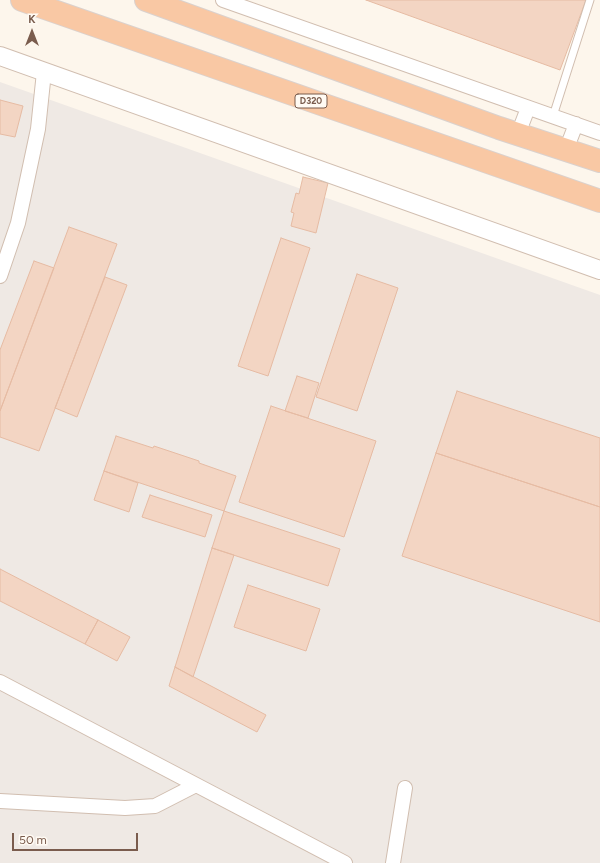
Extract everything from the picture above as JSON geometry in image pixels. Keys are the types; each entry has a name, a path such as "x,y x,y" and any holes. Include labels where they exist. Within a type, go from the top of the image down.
{"highway":[{"name":"D320","path":"22,0 600,201"},
{"path":"146,0 518,134 600,161"}],"street":[{"path":"223,0 600,133"},
{"path":"0,56 600,270"},
{"path":"0,276 19,216 38,129 44,72"},
{"path":"518,134 528,108"},
{"path":"566,150 576,124"},
{"path":"0,682 345,863"},
{"path":"0,801 124,808 156,806 196,785"},
{"path":"393,863 405,788"}],"lane":[{"path":"553,116 590,0"}],"shaded area":[{"path":"0,82 600,295 600,863 0,863"}],"building":[{"path":"366,0 586,0 560,70"},
{"path":"0,100 23,106 15,137 0,134"},
{"path":"303,177 328,183 316,233 291,226 294,213 291,212 296,193 299,194"},
{"path":"69,227 117,244 39,451 0,437 0,411"},
{"path":"281,238 310,248 268,376 238,366"},
{"path":"34,261 54,268 0,411 0,350"},
{"path":"357,274 398,288 357,411 316,397"},
{"path":"105,277 127,285 77,417 55,408"},
{"path":"297,376 319,383 308,418 285,411"},
{"path":"457,391 600,438 600,507 436,453"},
{"path":"271,406 376,441 344,537 239,502"},
{"path":"116,436 153,448 154,446 199,461 199,463 236,476 224,511 104,471"},
{"path":"436,453 600,507 600,622 402,556"},
{"path":"104,471 138,483 129,512 94,500"},
{"path":"150,495 212,515 205,537 142,517"},
{"path":"224,511 340,549 328,586 212,548"},
{"path":"212,548 234,555 193,677 175,667"},
{"path":"0,569 98,620 85,644 0,601"},
{"path":"248,585 320,609 306,651 234,627"},
{"path":"98,620 130,637 117,661 85,644"},
{"path":"175,667 266,715 257,732 169,686"}]}
